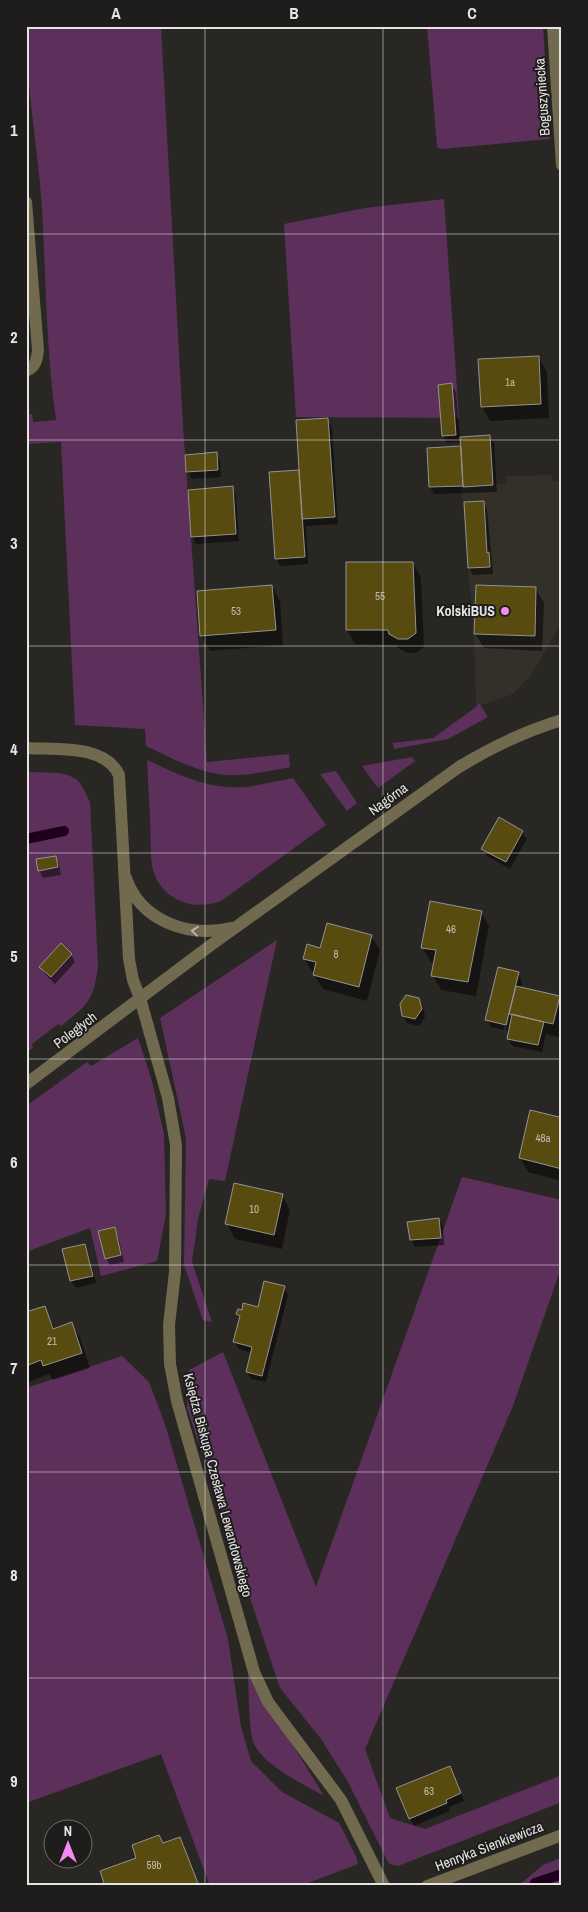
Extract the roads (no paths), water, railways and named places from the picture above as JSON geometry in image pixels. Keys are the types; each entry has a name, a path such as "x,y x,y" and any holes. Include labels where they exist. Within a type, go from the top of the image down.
{"street":[{"name":"Boguszyniecka","path":"553,26 562,165"},
{"path":"26,202 38,350 36,361 31,369 26,371"},
{"name":"Nagórna","path":"26,748 67,750 102,756 116,768 120,781 122,861 129,959 133,980 140,998 459,767 516,736 562,720"},
{"name":"Nagórna","path":"122,861 125,875 132,891 143,906 159,918 184,929 205,932 220,931 242,923"},
{"name":"Poległych","path":"26,1084 77,1048 140,998"},
{"name":"Księdza Biskupa Czesława Lewandowskiego","path":"140,998 168,1098 176,1145 175,1272 169,1325 170,1364 177,1401 254,1672 268,1702 341,1800 384,1886"},
{"name":"Henryka Sienkiewicza","path":"427,1886 562,1834"}],"waterway":[{"path":"26,839 64,831"},
{"path":"535,1883 562,1874"}],"place":[{"name":"KolskiBUS","path":"505,611"}]}
